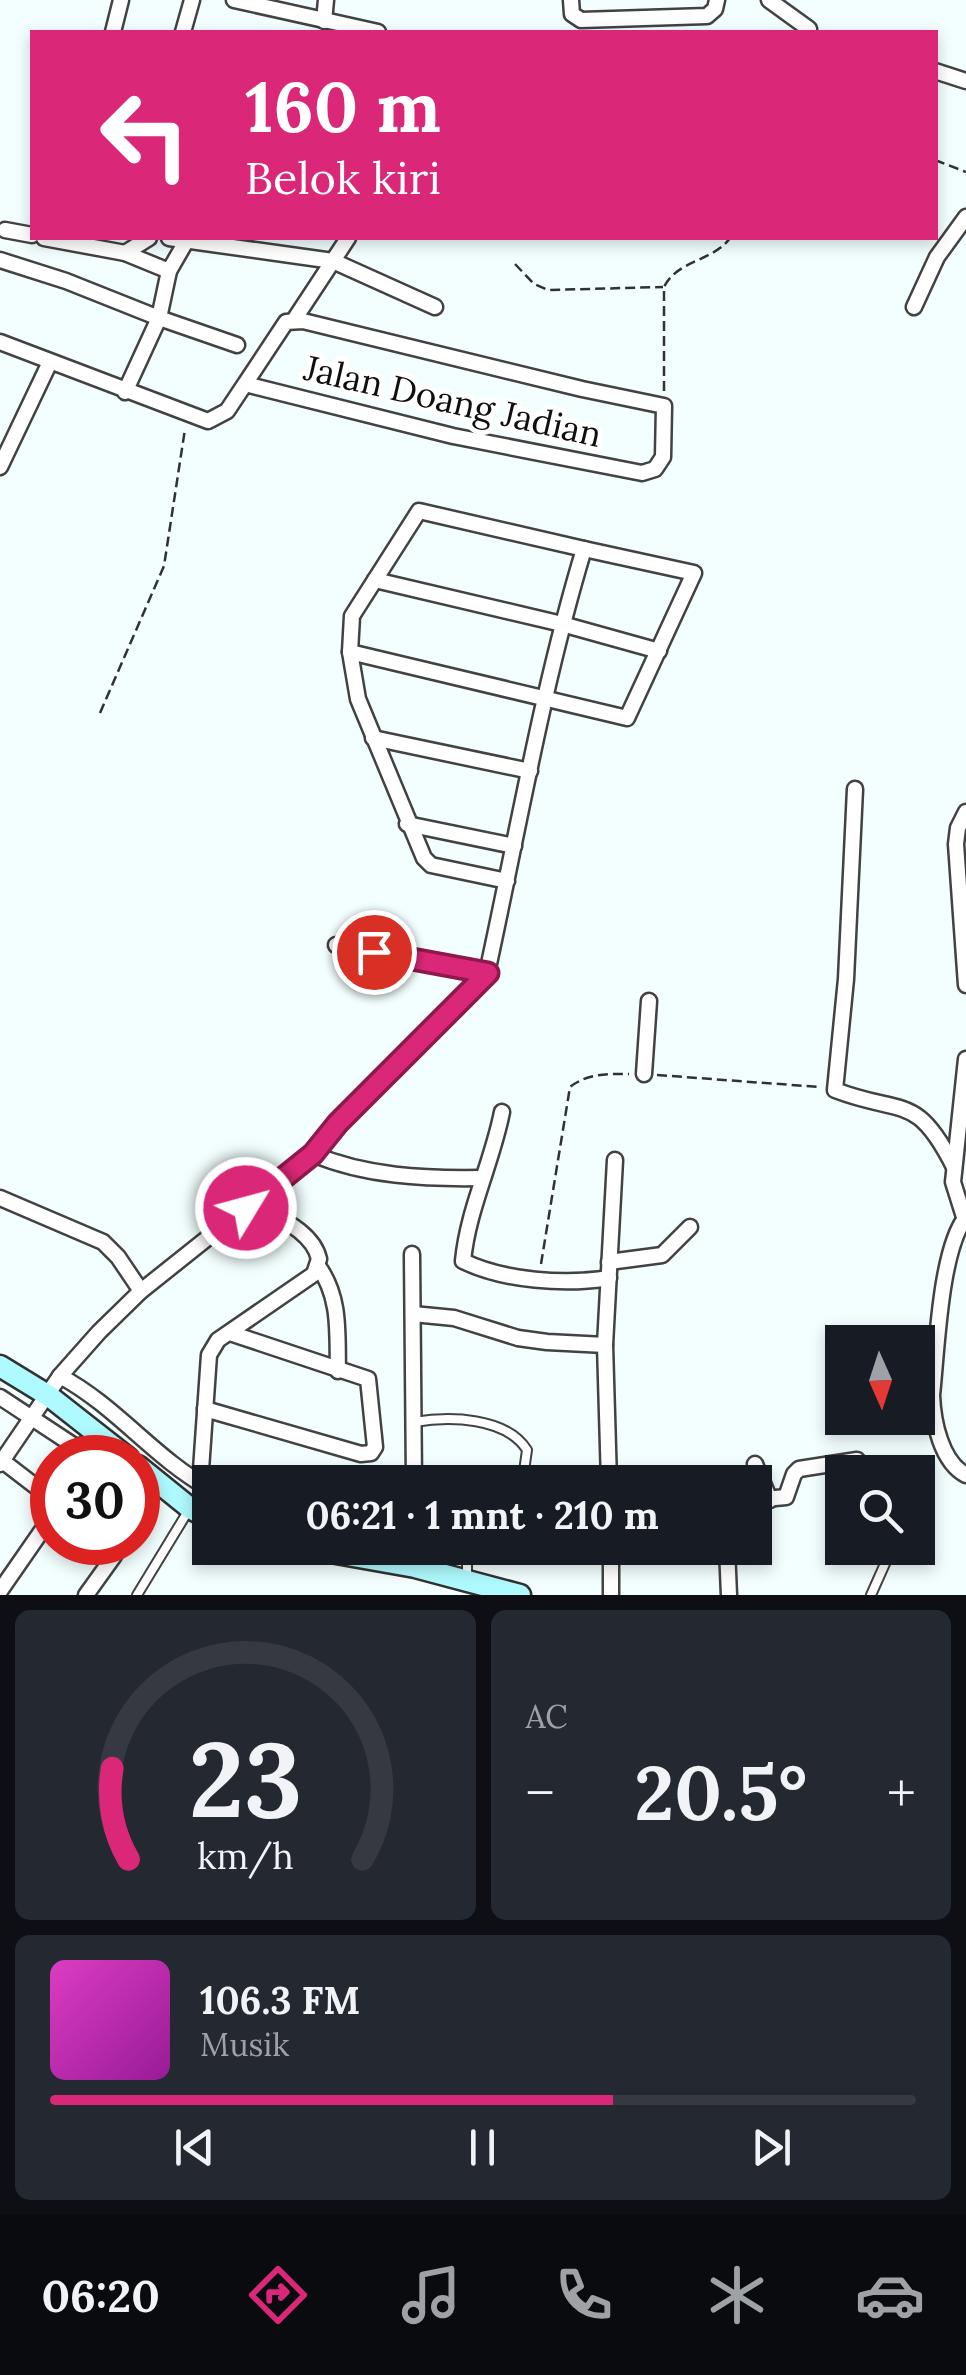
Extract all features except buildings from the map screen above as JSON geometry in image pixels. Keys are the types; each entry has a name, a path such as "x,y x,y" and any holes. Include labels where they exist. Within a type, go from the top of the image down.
{"street":[{"path":"114,30 121,0"},
{"path":"183,30 192,0"},
{"path":"234,0 369,30"},
{"path":"324,20 326,0"},
{"path":"570,0 572,14 581,20 707,16 715,9 716,0"},
{"path":"644,18 646,0"},
{"path":"769,0 809,29"},
{"path":"938,71 966,81"},
{"path":"914,307 937,257 966,218"},
{"path":"5,230 30,235"},
{"path":"56,240 125,252 169,271"},
{"path":"125,252 146,240"},
{"path":"125,392 159,318 169,271 187,240"},
{"path":"200,240 334,262 435,307"},
{"path":"0,342 208,421 227,411 280,329 294,320 347,240"},
{"path":"0,260 237,344"},
{"path":"294,320 664,406"},
{"path":"0,467 50,362"},
{"name":"Jalan Doang Jadian","path":"245,384 452,436 642,473 655,469 662,456 664,406"},
{"path":"350,652 627,718 694,573 418,511 352,616 350,652 358,699 424,858 431,865 507,880"},
{"path":"30,1482 1,1462 60,1376 141,1290 313,1154 338,1123 488,973 562,624 584,549"},
{"path":"375,580 658,651"},
{"path":"372,738 530,771"},
{"path":"855,789 846,979 835,1090 916,1113 935,1133 954,1167"},
{"path":"966,812 956,844 966,985"},
{"path":"408,824 514,846"},
{"path":"336,945 488,973"},
{"path":"644,1074 649,1001"},
{"path":"966,1059 954,1167 956,1198 965,1217 954,1240 947,1272 932,1395 932,1410 952,1464 966,1476"},
{"path":"502,1112 495,1147 481,1178 463,1261 477,1268 539,1279 571,1282 609,1278"},
{"path":"313,1154 358,1170 481,1178"},
{"path":"609,1465 605,1345 615,1160"},
{"path":"0,1198 88,1226 118,1257 141,1290"},
{"path":"205,1465 209,1355 218,1340 314,1274 318,1266 318,1252 312,1243 253,1203"},
{"path":"610,1262 662,1254 690,1227"},
{"path":"412,1254 414,1465"},
{"path":"318,1266 332,1290 337,1314 338,1371"},
{"path":"413,1314 454,1318 518,1338 605,1345"},
{"path":"205,1409 361,1454 371,1453 375,1448 368,1379 230,1333"},
{"path":"2,1370 49,1396 99,1435"},
{"path":"60,1376 89,1392 192,1479"},
{"path":"0,1397 76,1447 90,1443 96,1433"},
{"path":"772,1499 786,1497 799,1469 825,1465"},
{"path":"160,1484 190,1508"},
{"path":"0,1591 30,1548"},
{"path":"86,1595 108,1565"},
{"path":"432,1565 467,1581 520,1595"},
{"path":"611,1565 611,1595"},
{"path":"727,1565 728,1595"}],"lane":[{"path":"414,1422 454,1420 506,1429 527,1450 525,1465"},
{"path":"138,1595 190,1508"},
{"path":"467,1565 467,1581"},
{"path":"871,1595 884,1565"}],"path":[{"path":"938,161 966,172"},
{"path":"664,406 664,287 674,274 718,251 728,240"},
{"path":"515,264 534,284 548,290 664,287"},
{"path":"100,713 164,566 185,428"},
{"path":"539,1279 570,1087 580,1080 595,1075 644,1074 835,1090"}],"route":[{"path":"246,1208 313,1154 338,1123 488,973 374,952"}]}
